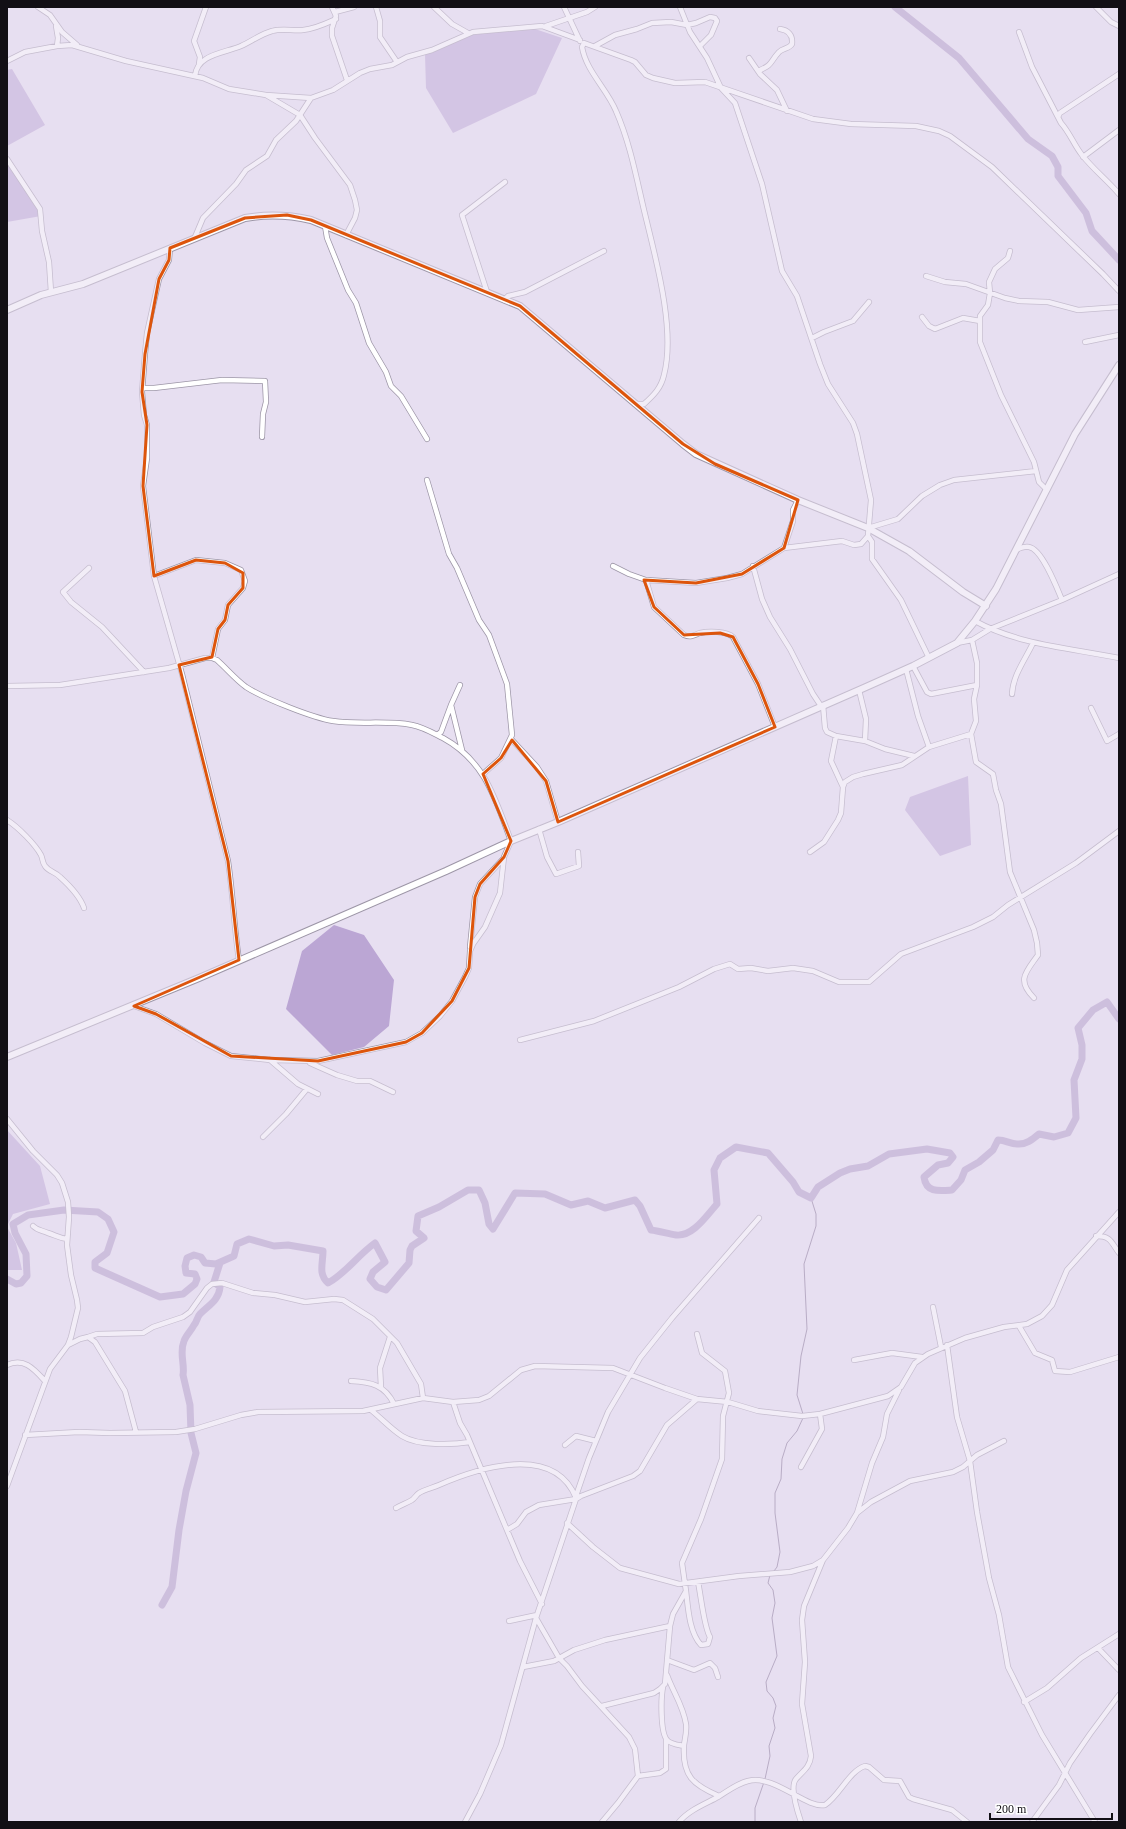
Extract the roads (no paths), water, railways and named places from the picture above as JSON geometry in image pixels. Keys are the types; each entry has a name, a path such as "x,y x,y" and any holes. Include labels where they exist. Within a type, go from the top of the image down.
{"street":[{"path":"38,7 50,15 62,32 79,46"},
{"path":"200,64 200,57 194,41 206,7"},
{"path":"347,80 332,36 332,28 336,20 334,9 354,7"},
{"path":"376,7 380,21 380,37 397,62"},
{"path":"434,7 452,24 468,33"},
{"path":"564,7 581,42 585,58 616,109 625,133 633,157 663,289 667,335 665,374 660,388 654,395 644,404 635,404"},
{"path":"7,61 20,54 57,46 79,46 126,61 195,76 229,88 266,95 311,98 333,90 347,80 370,69 397,62 412,55 432,50 468,33 546,26 588,12 595,7"},
{"path":"680,7 687,25 707,58 721,88 735,103 762,184 774,242 782,271 794,289 828,384 853,424 857,434 871,500 868,536 872,542 872,559 900,600 929,658"},
{"path":"1096,7 1111,22 1119,26"},
{"path":"595,46 615,35 637,30 652,23 671,22 687,25 696,24 710,17 716,19 717,21 712,35 700,46"},
{"path":"195,76 200,64 212,56 241,46 272,31 315,28 336,20"},
{"path":"55,24 58,38 57,46"},
{"path":"546,26 567,37 632,60 646,75 653,78 675,83 706,82 802,117 830,122 916,126 939,131 950,136 992,167 1119,291"},
{"path":"758,71 771,64 779,52 791,47 792,44 789,33 787,30 780,29"},
{"path":"1019,32 1032,67 1058,117 1083,157 1119,194"},
{"path":"749,58 758,71 778,90 787,111"},
{"path":"1058,117 1060,113 1119,74"},
{"path":"266,95 300,115 350,185 355,200 356,214 346,235"},
{"path":"195,237 203,218 236,184 246,170 267,156 280,136 300,115 305,105 311,98"},
{"path":"1083,157 1119,130"},
{"path":"7,159 40,210 42,231 49,262 51,292"},
{"path":"487,292 462,215 505,182"},
{"path":"7,310 25,301 51,292 83,284 195,237 245,218 259,216 299,217 325,226 520,306 682,444 696,454 798,500 868,528 909,552 963,592 986,606"},
{"path":"325,226 327,238 348,290 356,303 372,348 386,372 391,386 401,396 427,439"},
{"path":"170,248 169,260 159,279 148,327 143,388 144,415 147,425 147,458 143,486 154,576 179,665 228,861 233,890 234,924 239,960"},
{"path":"504,300 508,296 525,292 604,251"},
{"path":"1010,251 1008,258 995,269 992,275 989,286 990,293 988,305 980,316 980,342 1001,395 1034,462 1039,482 1047,490"},
{"path":"926,276 945,282 966,284 990,293 1019,300 1048,302 1074,310 1119,307"},
{"path":"812,338 853,321 869,302"},
{"path":"922,317 929,326 935,329 964,318 980,321"},
{"path":"1085,342 1119,335"},
{"path":"7,1057 134,1006 446,871 511,841 558,822 860,690 913,666 957,642 976,621 986,606 1075,434 1119,365"},
{"path":"143,388 222,380 265,381 266,402 263,414 262,437"},
{"path":"868,528 898,519 922,496 940,485 954,480 1036,471"},
{"path":"428,480 449,554 457,568 479,620 489,636 507,684 511,725 510,739 501,758 483,774"},
{"path":"784,548 793,522 793,510 798,500"},
{"path":"613,566 628,574 646,580 696,583 742,574 784,548 842,541 854,545 861,544 868,536"},
{"path":"1016,550 1022,547 1033,548 1043,561 1062,600"},
{"path":"154,576 196,560 225,563 241,570 245,580 243,588 228,605 225,620 218,629 212,658"},
{"path":"753,566 762,599 770,617 787,643 813,694 822,706 825,728 830,734 865,741 885,749 914,756"},
{"path":"89,568 63,592 71,602 85,612 106,632 144,672"},
{"path":"957,642 972,640 990,629 1062,600 1119,574"},
{"path":"646,580 654,607 684,635 689,637 703,633 720,633 733,637 758,684 775,727"},
{"path":"976,621 990,629 1032,643 1119,658"},
{"path":"972,640 978,663 977,685 974,699 976,722 971,734 976,762 993,774 996,790 1002,804 1010,872 1019,897 1034,930 1039,951 1025,971 1024,976 1024,983 1028,992 1034,998"},
{"path":"1012,694 1013,685 1018,670 1032,643"},
{"path":"7,686 60,685 144,672 205,658 212,658 217,660 248,688 316,717 348,723 413,725 438,735 462,750 483,774 511,841 504,857 500,893 484,927 470,951"},
{"path":"913,666 927,692 931,694 977,685"},
{"path":"906,669 918,716 929,747"},
{"path":"438,735 441,732 460,685"},
{"path":"860,690 866,719 865,741"},
{"path":"451,705 462,750"},
{"path":"1091,708 1107,741 1119,734"},
{"path":"810,852 824,842 842,813 843,787 845,782 853,777 902,765 929,747 971,734"},
{"path":"836,736 832,761 843,787"},
{"path":"510,739 537,767 546,781 558,822"},
{"path":"7,820 36,847 42,857 42,862 51,872 60,876 80,898 84,908"},
{"path":"539,829 547,857 556,874 579,866 578,852"},
{"path":"520,1040 594,1021 679,987 714,968 730,964 738,969 751,968 768,971 793,968 813,971 839,982 869,982 901,954 973,928 993,917 1019,897 1070,867 1119,831"},
{"path":"134,1006 156,1014 205,1043 231,1056 308,1062 342,1057 406,1042 418,1036 440,1016 452,1001 469,968 476,898 480,884 504,857"},
{"path":"270,1060 306,1090 318,1094"},
{"path":"308,1062 337,1075 357,1081 370,1080 393,1092"},
{"path":"263,1137 286,1114 306,1090"},
{"path":"7,1119 33,1151 58,1177 68,1202 69,1217 67,1239 70,1267 78,1308 75,1325 68,1345 50,1369 7,1486"},
{"path":"801,1822 794,1794 794,1783 808,1767 811,1756 802,1704 805,1662 802,1612 806,1597 823,1560 848,1528 857,1513 872,1463 883,1437 886,1414 911,1368 922,1357 964,1338 1035,1321 1047,1312 1063,1275 1096,1236 1119,1212"},
{"path":"465,1822 480,1794 501,1745 537,1616 577,1493 608,1412 640,1358 672,1318 759,1218"},
{"path":"32,1226 40,1232 48,1232 56,1237 67,1239"},
{"path":"1096,1236 1109,1238 1119,1253"},
{"path":"68,1345 80,1339 98,1334 143,1333 158,1325 183,1317 190,1312 207,1288 212,1284 222,1283 253,1293 275,1295 305,1302 334,1299 343,1300 372,1319 403,1350 414,1374 423,1388 423,1398"},
{"path":"933,1307 942,1347"},
{"path":"1019,1326 1035,1353 1052,1360 1055,1371 1070,1372 1119,1357"},
{"path":"696,1334 702,1353 719,1365 727,1374 729,1394 723,1416 722,1459 701,1519 682,1563 691,1622 697,1641 701,1645 704,1645 708,1644 710,1637 706,1628 698,1582"},
{"path":"88,1337 95,1342 103,1352 125,1391 136,1432"},
{"path":"381,1387 380,1368 390,1337"},
{"path":"947,1345 957,1416 970,1461 977,1512 989,1578 999,1614 1008,1667 1024,1702 1095,1822"},
{"path":"854,1360 892,1353 922,1357"},
{"path":"7,1365 12,1363 24,1363 31,1367 45,1381"},
{"path":"25,1435 79,1432 192,1430 254,1412 356,1411 370,1410 423,1398 453,1402 485,1399 515,1374 526,1368 535,1366 607,1367 618,1369 697,1399 728,1402 758,1411 796,1416 820,1414 888,1396 901,1387"},
{"path":"351,1381 360,1381 381,1387 390,1396 394,1404"},
{"path":"507,1530 517,1524 526,1512 539,1505 576,1499 633,1476 640,1471 667,1425 697,1399"},
{"path":"453,1402 460,1423 470,1442 520,1561 542,1604"},
{"path":"370,1410 402,1436 414,1441 454,1445 470,1442"},
{"path":"801,1467 822,1429 820,1414"},
{"path":"565,1444 576,1436 596,1441"},
{"path":"857,1513 871,1502 910,1480 921,1477 945,1475 963,1467 970,1461 1004,1441"},
{"path":"396,1508 412,1500 419,1493 449,1480 481,1470 514,1464 542,1467 559,1475 565,1480 576,1499"},
{"path":"568,1523 592,1546 624,1570 673,1583 685,1584 739,1576 790,1572 813,1566 823,1560"},
{"path":"638,1776 660,1773 666,1769 666,1739 662,1725 663,1687 670,1626 673,1614 686,1591"},
{"path":"509,1621 537,1616"},
{"path":"537,1616 558,1658 567,1666 585,1689 620,1725 633,1743 635,1749 638,1776 602,1822"},
{"path":"523,1667 554,1661 585,1646 620,1636 670,1626"},
{"path":"1024,1702 1047,1688 1077,1661 1119,1634"},
{"path":"1098,1648 1119,1670"},
{"path":"667,1660 694,1670 710,1663 715,1668 718,1677"},
{"path":"666,1671 672,1689 682,1708 686,1733 684,1746 688,1774 693,1782 702,1789 719,1796"},
{"path":"602,1706 654,1693 663,1687"},
{"path":"1032,1822 1058,1785 1090,1734 1119,1695"},
{"path":"666,1739 684,1746"},
{"path":"679,1822 691,1812 739,1784 752,1780 777,1785 816,1805 826,1805 857,1770 867,1766 884,1780 900,1781 909,1796 913,1799 952,1810 967,1822"}],"waterway":[{"path":"895,7 959,58 1028,139 1052,156 1058,167 1058,176 1086,213 1092,231 1119,260"},
{"path":"7,1279 16,1284 21,1283 27,1276 26,1254 15,1233 13,1224 28,1215 64,1210 98,1212 108,1219 114,1232 107,1253 95,1262 95,1268 160,1297 183,1294 195,1284 197,1279 195,1274 186,1273 185,1266 187,1258 194,1255 201,1257 205,1263 216,1264 234,1256 237,1244 249,1239 274,1246 288,1245 323,1251 322,1272 328,1283 340,1275 375,1243 385,1262 373,1272 370,1279 377,1287 386,1290 409,1263 410,1250 412,1246 424,1238 416,1231 418,1216 439,1207 468,1190 479,1190 485,1203 489,1224 493,1229 515,1193 545,1194 571,1205 588,1201 605,1208 635,1200 640,1206 651,1230 682,1235 694,1229 717,1204 714,1170 720,1158 736,1147 768,1153 793,1182 799,1192 811,1198 818,1187 840,1173 850,1169 868,1166 889,1154 927,1149 950,1153 953,1157 948,1163 938,1165 924,1177 927,1186 934,1190 952,1190 961,1180 965,1170 979,1162 993,1150 998,1140 1015,1144 1023,1144 1039,1134 1054,1137 1068,1133 1076,1118 1074,1080 1082,1059 1082,1045 1078,1028 1093,1010 1107,1002 1119,1019"},
{"path":"803,1414 797,1395 801,1356 807,1329 804,1264 816,1226 816,1214 811,1198"},
{"path":"162,1605 172,1587 179,1530 186,1491 196,1453 191,1433 190,1405 183,1375 183,1345 199,1315 218,1295 220,1287 214,1282 220,1263"},
{"path":"774,1571 777,1567 780,1552 775,1513 775,1493 781,1479 782,1459 787,1443 797,1431 803,1418"},
{"path":"765,1779 770,1756 769,1746 775,1728 773,1718 776,1706 773,1698 767,1691 766,1682 777,1656 772,1618 775,1603 773,1590 768,1583 770,1575"},
{"path":"755,1822 755,1808 764,1782"}]}
